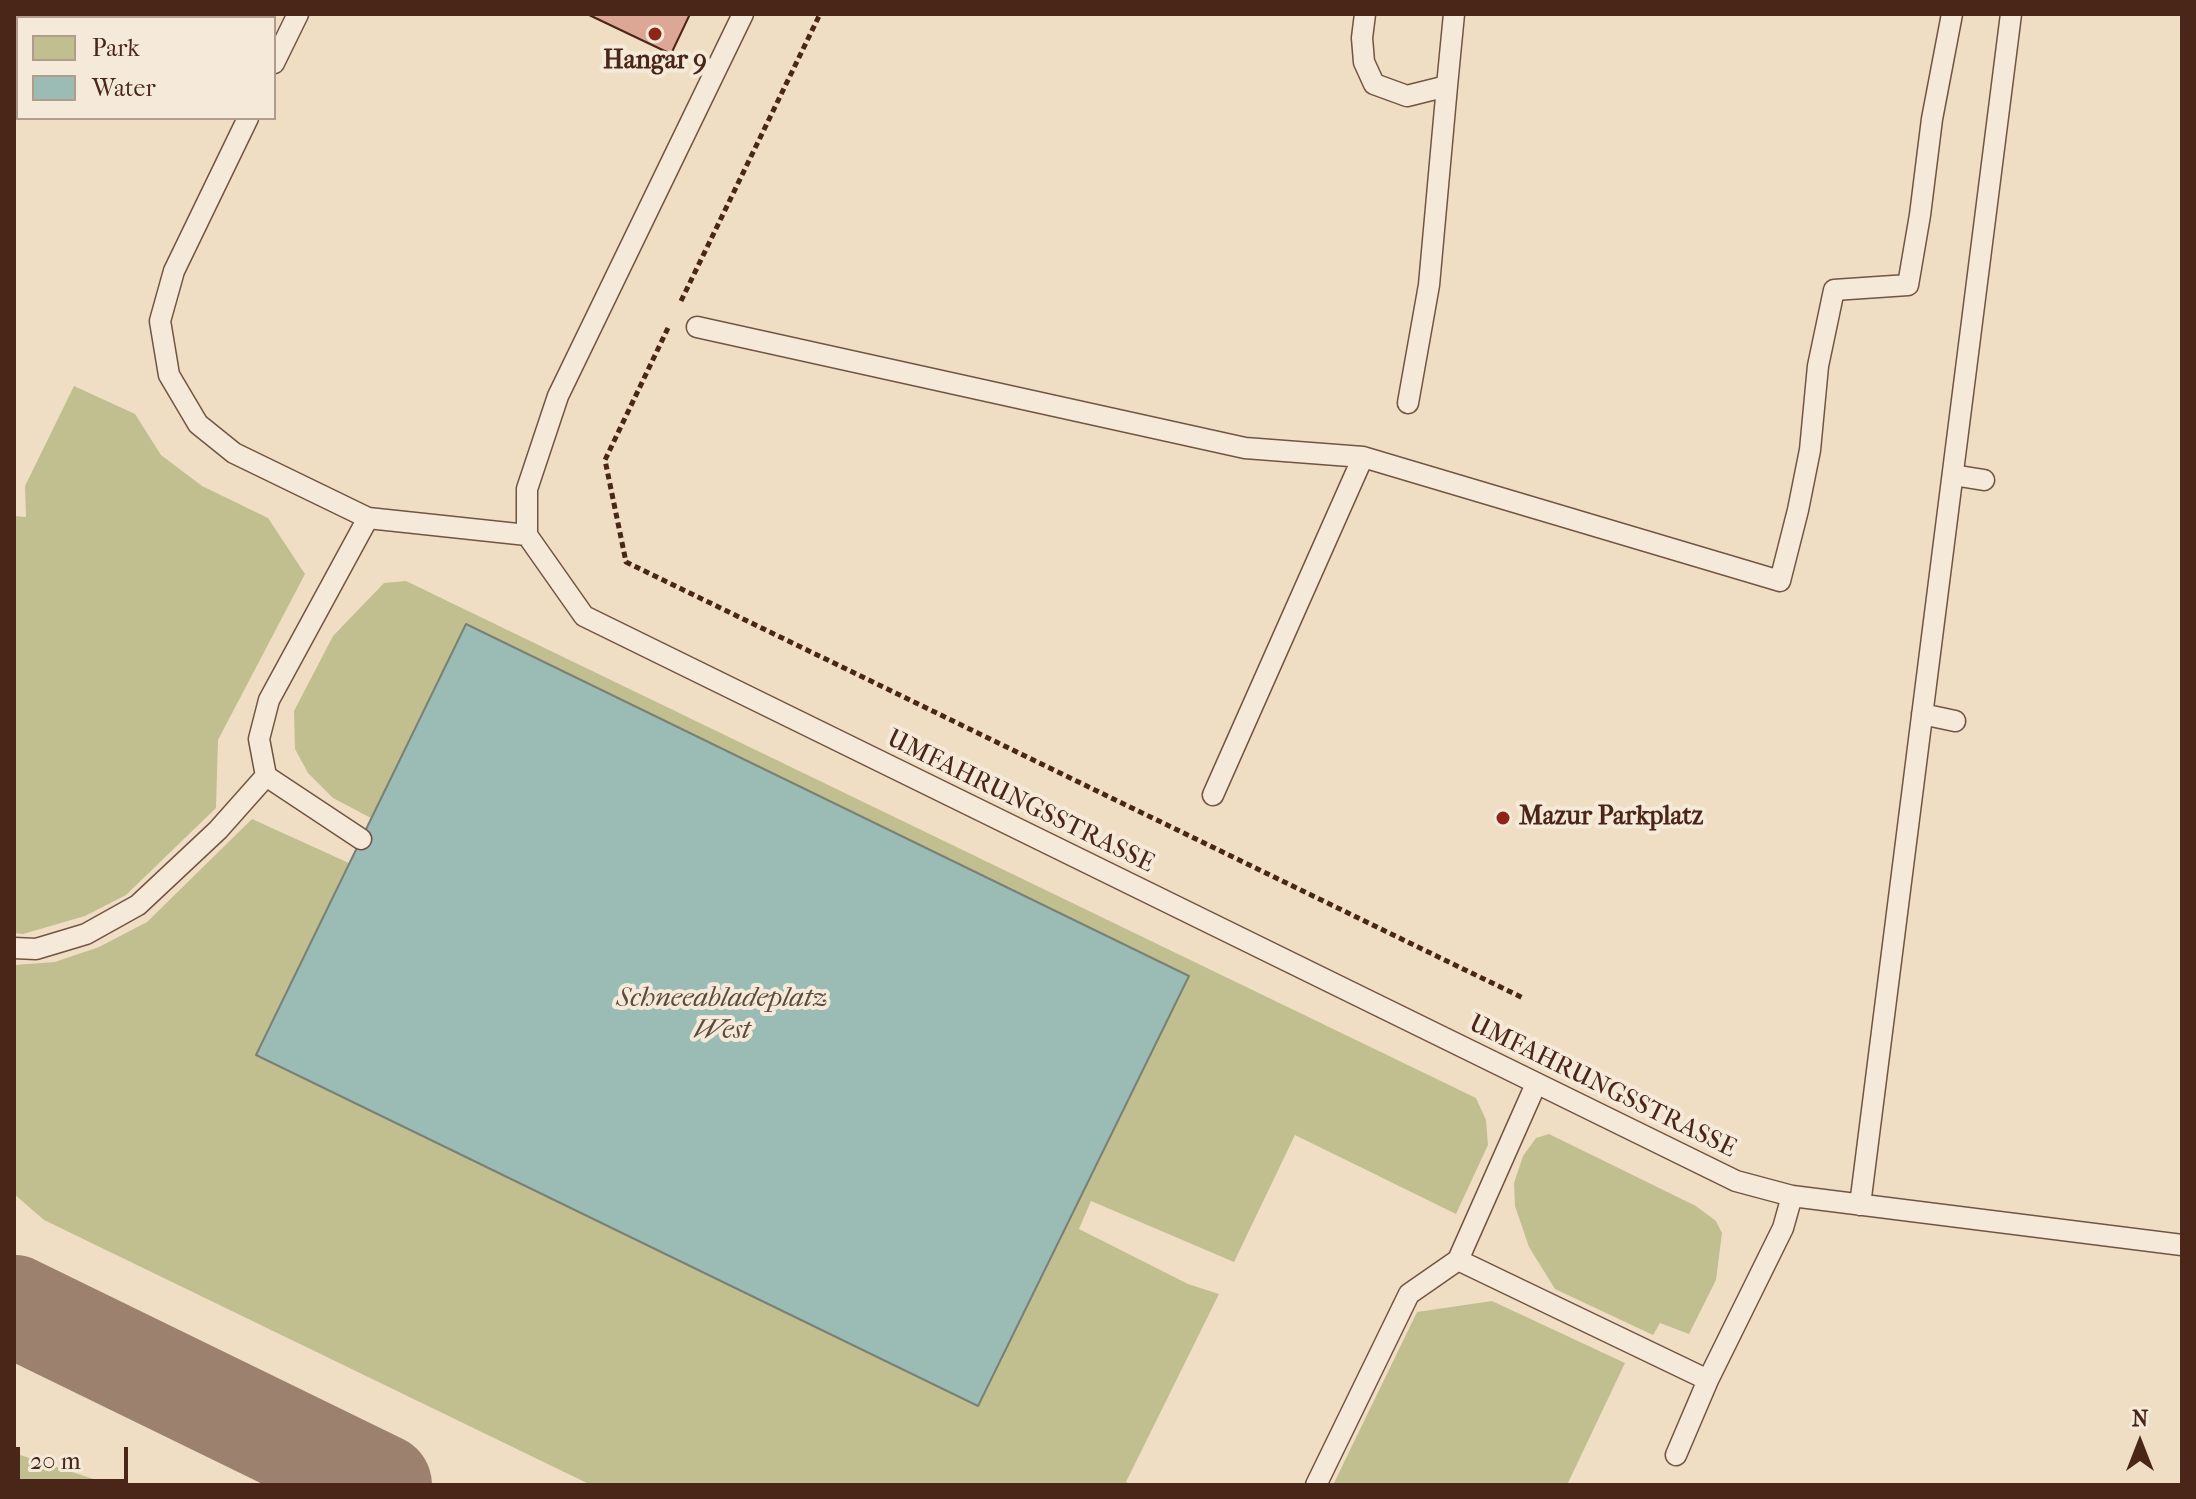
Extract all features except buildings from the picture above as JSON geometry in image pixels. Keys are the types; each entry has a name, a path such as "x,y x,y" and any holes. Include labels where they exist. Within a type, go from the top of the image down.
{"lane":[{"path":"276,59 298,14"},
{"path":"247,120 174,271 160,321 169,375 198,424 234,453 368,518 527,535 527,489 558,396 743,14"},
{"path":"1365,14 1362,38 1364,62 1374,84 1407,96 1447,86"},
{"path":"1408,403 1429,285 1454,14"},
{"path":"697,327 1245,448 1363,457 1780,581 1810,450 1818,366 1834,290 1908,285 1932,119 1952,14"},
{"path":"1860,1205 2011,14"},
{"path":"1213,795 1363,457"},
{"path":"1953,475 1984,480"},
{"path":"361,839 266,776 259,739 269,700 368,518"},
{"name":"UMFAHRUNGSSTRASSE","path":"527,535 584,616 1736,1181 1792,1196 2182,1245"},
{"path":"1922,714 1955,721"},
{"path":"14,948 36,949 86,934 138,905 218,830 266,776"},
{"path":"1316,1485 1409,1294 1458,1260 1536,1084"},
{"path":"1676,1455 1708,1380 1783,1228 1792,1196"},
{"path":"1458,1260 1708,1380"}],"path":[{"path":"681,302 820,14"},
{"path":"674,316 605,460 626,562 1523,998"}],"green space":[{"path":"74,386 135,414 161,455 202,486 268,518 305,574 218,740 216,808 126,895 85,916 23,934 14,933 14,516 26,517 25,486"},
{"path":"406,581 1476,1098 1486,1120 1488,1145 1456,1214 1295,1135 1234,1262 1091,1201 1079,1229 1188,1284 1219,1294 1126,1482 1132,1485 591,1485 44,1220 14,1194 14,965 55,962 99,947 147,922 252,819 349,863 256,1055 466,625 371,818 333,798 308,773 295,749 294,711 333,636 384,583"},
{"path":"1549,1134 1696,1206 1716,1221 1722,1233 1716,1280 1689,1334 1660,1323 1653,1335 1555,1289 1529,1247 1515,1206 1514,1183 1523,1156 1536,1138"},
{"path":"1492,1301 1625,1363 1567,1485 1333,1485 1417,1312"},
{"path":"14,1453 112,1485 14,1485"}],"water":[{"name":"Schneeabladeplatz West","path":"466,624 1189,976 978,1406 256,1055"}],"taxiway":[{"path":"14,1306 381,1485"}],"place":[{"name":"Hangar 9","path":"655,34"},
{"name":"Mazur Parkplatz","path":"1503,818"}]}
